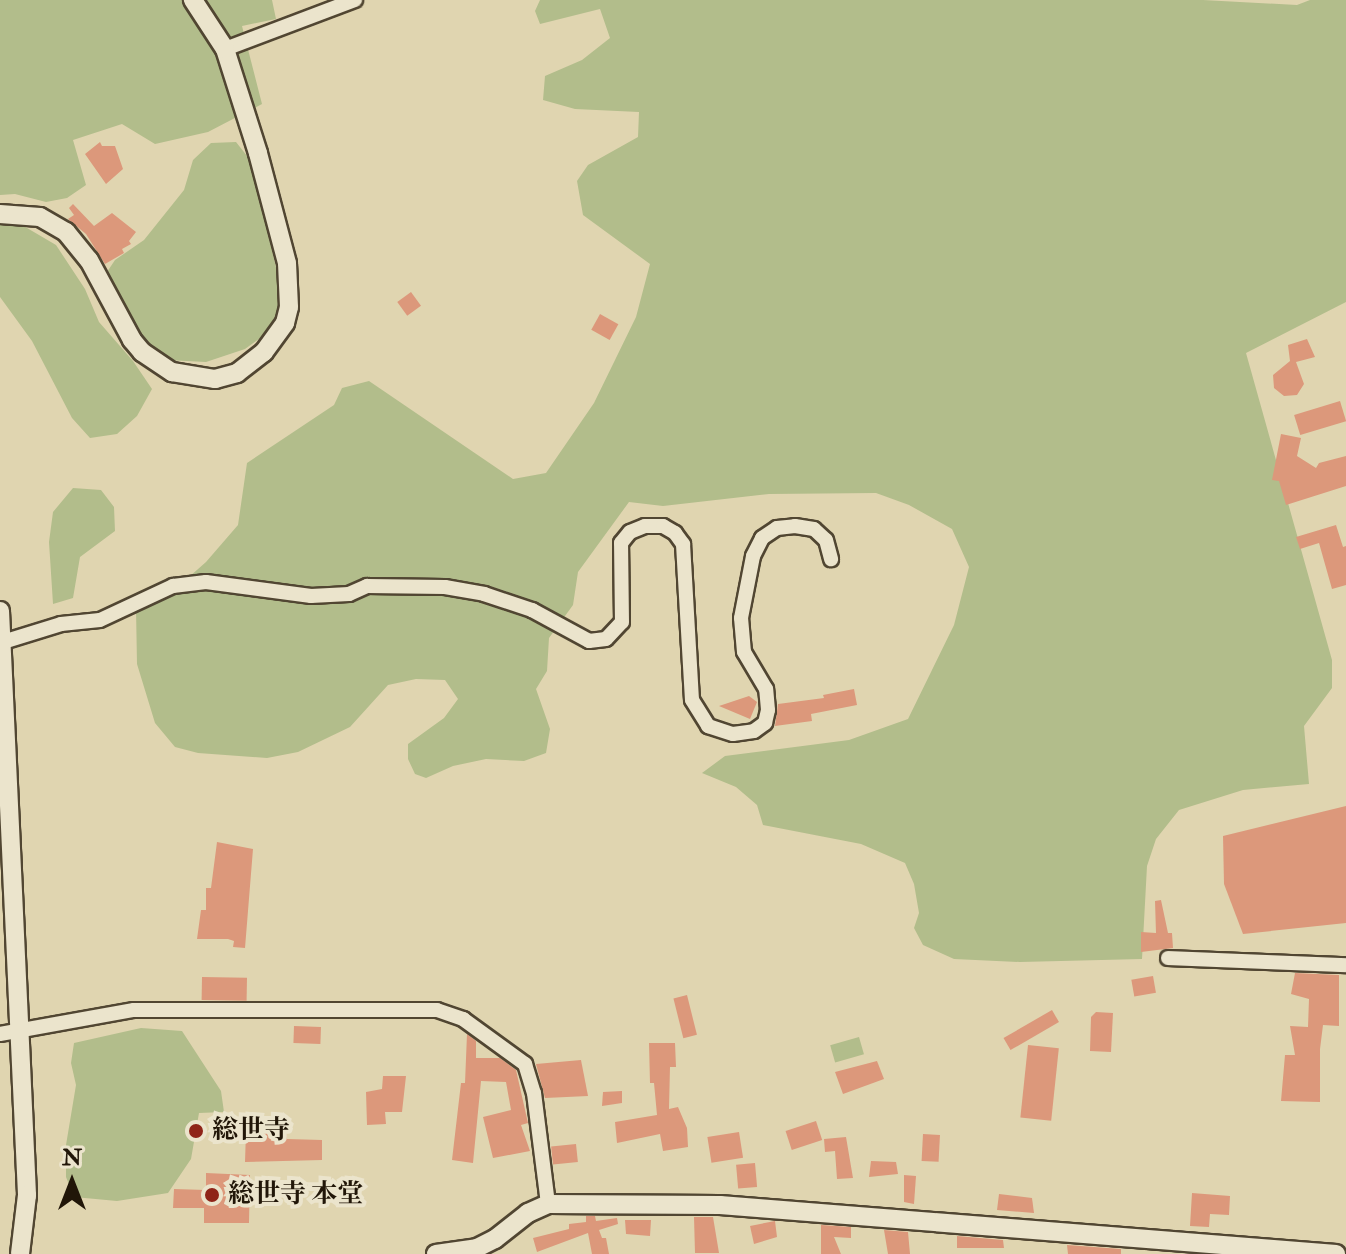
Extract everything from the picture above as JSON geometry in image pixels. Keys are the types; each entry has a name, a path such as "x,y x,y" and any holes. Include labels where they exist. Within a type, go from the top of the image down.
{"street":[{"path":"0,214 40,217 66,232 89,260 132,340 172,372 215,379 237,373 252,363 285,323 289,307 287,263 258,153 225,49 193,0"},
{"path":"225,49 304,16 355,0"},
{"path":"3,642 61,624 100,620 173,586 206,582 311,596 349,594 367,586 445,587 484,594 532,610 589,641 606,639 622,622 621,543 630,532 645,526 663,526 675,533 683,544 692,700 708,726 733,734 754,731 765,723 768,710 766,689 744,652 741,618 753,556 762,538 777,528 814,529 826,540 831,559"},
{"path":"0,611 22,1029 27,1195 20,1254"},
{"path":"1168,958 1346,965"},
{"path":"0,1034 146,1010 437,1010 463,1019 525,1064 534,1093 548,1204"},
{"path":"436,1254 477,1248 495,1239 528,1213 548,1204 720,1205 1336,1254"}],"green space":[{"path":"0,0 272,0 276,19 242,26 262,104 208,132 155,144 122,124 73,140 86,185 67,198 46,202 15,194 0,195"},
{"path":"540,0 1203,0 1297,5 1310,0 1346,0 1346,302 1246,353 1332,660 1332,688 1304,726 1309,784 1243,790 1179,810 1156,839 1147,866 1142,959 1020,962 954,959 923,945 914,928 919,913 914,884 905,863 861,844 763,825 757,805 736,787 702,773 725,756 849,740 908,719 954,625 969,567 952,529 909,505 876,493 769,494 663,506 629,502 578,572 573,605 549,638 547,671 536,689 550,729 546,753 524,761 486,759 453,766 426,778 415,774 408,759 408,744 444,718 458,699 445,680 416,679 388,685 350,727 298,752 267,758 198,753 175,747 155,723 137,664 136,609 172,592 206,562 238,525 247,463 334,405 342,388 369,381 513,479 546,473 594,403 636,317 650,264 583,215 577,181 588,165 638,137 639,112 575,109 543,100 545,76 582,60 610,38 600,9 540,24 535,11"},
{"path":"236,142 251,161 280,284 278,312 267,333 245,349 206,362 167,360 133,328 112,297 107,272 115,260 144,240 184,190 193,160 211,143"},
{"path":"0,218 10,218 56,245 85,289 99,322 133,361 152,389 137,416 117,434 90,438 72,418 32,341 0,297"},
{"path":"73,488 101,490 114,507 115,531 80,557 73,598 53,604 49,542 53,512"},
{"path":"141,1028 182,1031 221,1091 224,1112 199,1113 191,1159 168,1193 117,1201 74,1197 66,1177 66,1145 76,1085 71,1063 74,1043"},
{"path":"859,1037 864,1054 835,1063 830,1045"}],"building":[{"path":"100,142 102,146 115,146 123,169 106,184 85,154"},
{"path":"73,204 94,226 112,213 136,232 129,241 131,244 122,249 124,253 105,264 86,234 68,219 74,215 69,208"},
{"path":"411,292 421,306 407,316 397,302"},
{"path":"600,314 618,324 610,340 591,330"},
{"path":"1307,339 1315,357 1296,362 1304,384 1297,395 1284,396 1274,388 1273,375 1290,361 1288,345"},
{"path":"1340,401 1346,421 1300,435 1294,415"},
{"path":"1281,434 1301,438 1297,456 1316,468 1319,463 1346,456 1346,486 1286,505 1279,481 1272,480"},
{"path":"1336,525 1343,547 1346,546 1346,585 1332,589 1319,543 1300,549 1296,537"},
{"path":"854,689 857,705 811,714 812,721 775,726 778,704 824,698 823,695"},
{"path":"749,696 757,702 750,719 719,706"},
{"path":"1346,806 1346,923 1243,934 1224,884 1223,836"},
{"path":"217,842 253,849 245,948 233,947 234,941 228,939 197,939 201,910 206,910 206,888 211,888"},
{"path":"1161,900 1168,933 1172,933 1173,948 1141,952 1141,932 1156,933 1155,901"},
{"path":"1295,973 1339,975 1339,1026 1323,1025 1320,1102 1281,1101 1285,1055 1295,1055 1290,1026 1308,1027 1309,999 1291,994"},
{"path":"1153,976 1156,993 1134,997 1131,980"},
{"path":"202,977 247,978 247,1001 202,1000"},
{"path":"687,995 697,1035 683,1038 673,998"},
{"path":"1052,1010 1059,1022 1011,1050 1004,1038"},
{"path":"1096,1012 1113,1013 1111,1052 1090,1051 1091,1017"},
{"path":"294,1026 321,1027 320,1044 293,1043"},
{"path":"467,1034 476,1041 476,1058 500,1058 516,1070 528,1123 521,1125 530,1151 493,1158 483,1117 511,1110 506,1082 481,1081 473,1163 452,1160 461,1083 465,1083"},
{"path":"649,1043 675,1043 676,1067 670,1067 669,1109 678,1107 687,1128 688,1147 663,1151 660,1134 617,1143 615,1122 657,1115 654,1083 650,1083"},
{"path":"1028,1045 1059,1048 1051,1121 1020,1118"},
{"path":"581,1060 588,1096 545,1098 536,1064"},
{"path":"877,1061 884,1079 843,1094 835,1072"},
{"path":"383,1076 406,1076 402,1112 385,1112 386,1124 367,1125 366,1092 382,1089"},
{"path":"622,1091 622,1103 602,1106 603,1092"},
{"path":"816,1121 822,1140 792,1150 786,1131"},
{"path":"246,1131 287,1132 287,1139 322,1140 322,1160 245,1162"},
{"path":"739,1132 743,1158 711,1163 707,1137"},
{"path":"923,1134 940,1135 939,1162 922,1161"},
{"path":"846,1137 853,1178 837,1179 835,1151 825,1152 824,1139"},
{"path":"576,1144 578,1162 553,1165 551,1147"},
{"path":"871,1161 896,1162 898,1174 869,1177"},
{"path":"755,1163 757,1187 738,1189 736,1165"},
{"name":"総世寺 本堂","path":"206,1173 250,1175 249,1223 204,1223 204,1208 173,1208 174,1189 206,1190"},
{"path":"904,1175 916,1176 914,1204 904,1202"},
{"path":"1192,1193 1230,1196 1229,1215 1210,1214 1209,1227 1190,1226"},
{"path":"999,1194 1032,1198 1034,1213 997,1210"},
{"path":"586,1216 595,1216 596,1221 617,1218 618,1224 599,1230 602,1238 606,1238 609,1254 592,1254 588,1233 537,1252 533,1238 569,1229 569,1224 586,1222"},
{"path":"694,1217 713,1217 719,1253 695,1253"},
{"path":"625,1220 651,1220 650,1236 626,1234"},
{"path":"775,1221 777,1237 754,1244 750,1226"},
{"path":"821,1225 851,1227 851,1238 834,1237 841,1254 821,1254"},
{"path":"884,1230 908,1232 910,1254 888,1254"},
{"path":"957,1236 1003,1240 1004,1248 957,1248"},
{"path":"1067,1245 1121,1249 1121,1254 1068,1254"}],"place":[{"name":"総世寺","path":"196,1131"},
{"name":"総世寺 本堂","path":"212,1195"}]}
